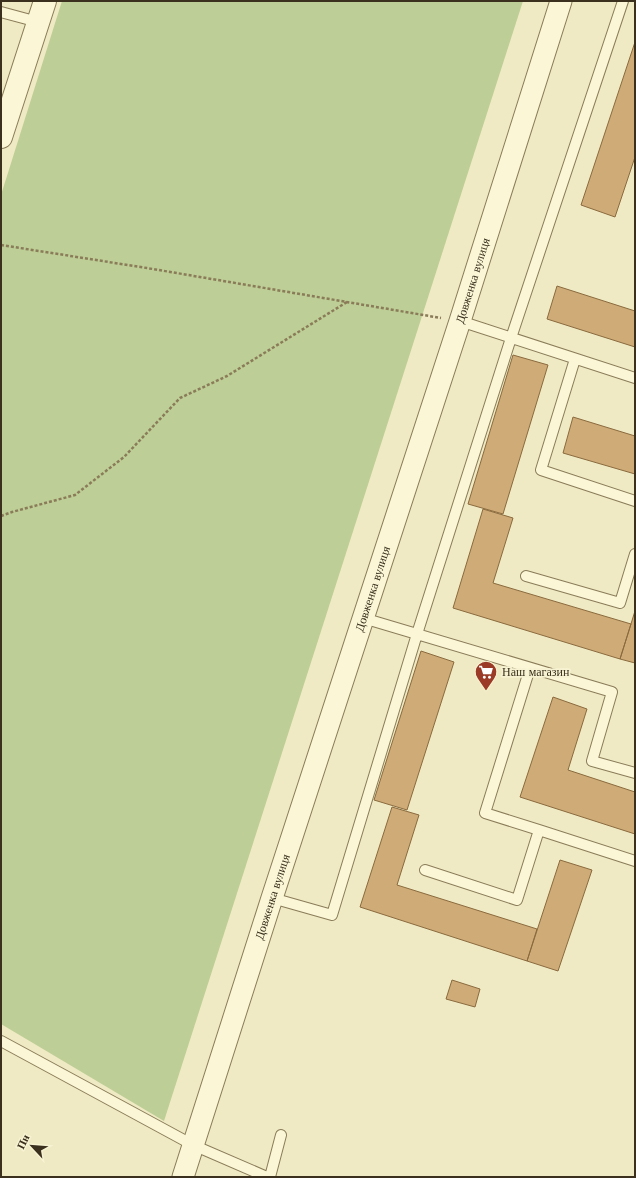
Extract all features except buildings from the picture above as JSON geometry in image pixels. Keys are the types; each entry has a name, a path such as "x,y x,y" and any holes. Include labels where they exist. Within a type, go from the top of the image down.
{"street":[{"path":"1,137 45,1"},
{"name":"Довженка вулиця","path":"183,1177 192,1145 460,321 561,1"}],"lane":[{"path":"272,898 332,915 417,634 511,338 623,1"},
{"path":"1,12 38,22"},
{"path":"460,321 635,378"},
{"path":"575,359 541,470 635,501"},
{"path":"526,576 620,604 635,554"},
{"path":"363,618 612,692 592,761 635,773"},
{"path":"530,668 485,813 635,861"},
{"path":"425,870 518,900 539,830"},
{"path":"1,1041 192,1145 267,1177"},
{"path":"270,1177 281,1135"}],"path":[{"path":"1,245 460,321"},
{"path":"1,516 75,495 124,457 180,398 227,376 347,302"}],"green space":[{"path":"62,1 523,1 164,1121 1,1024 1,195"}],"place":[{"name":"Наш магазин","path":"486,692"}]}
